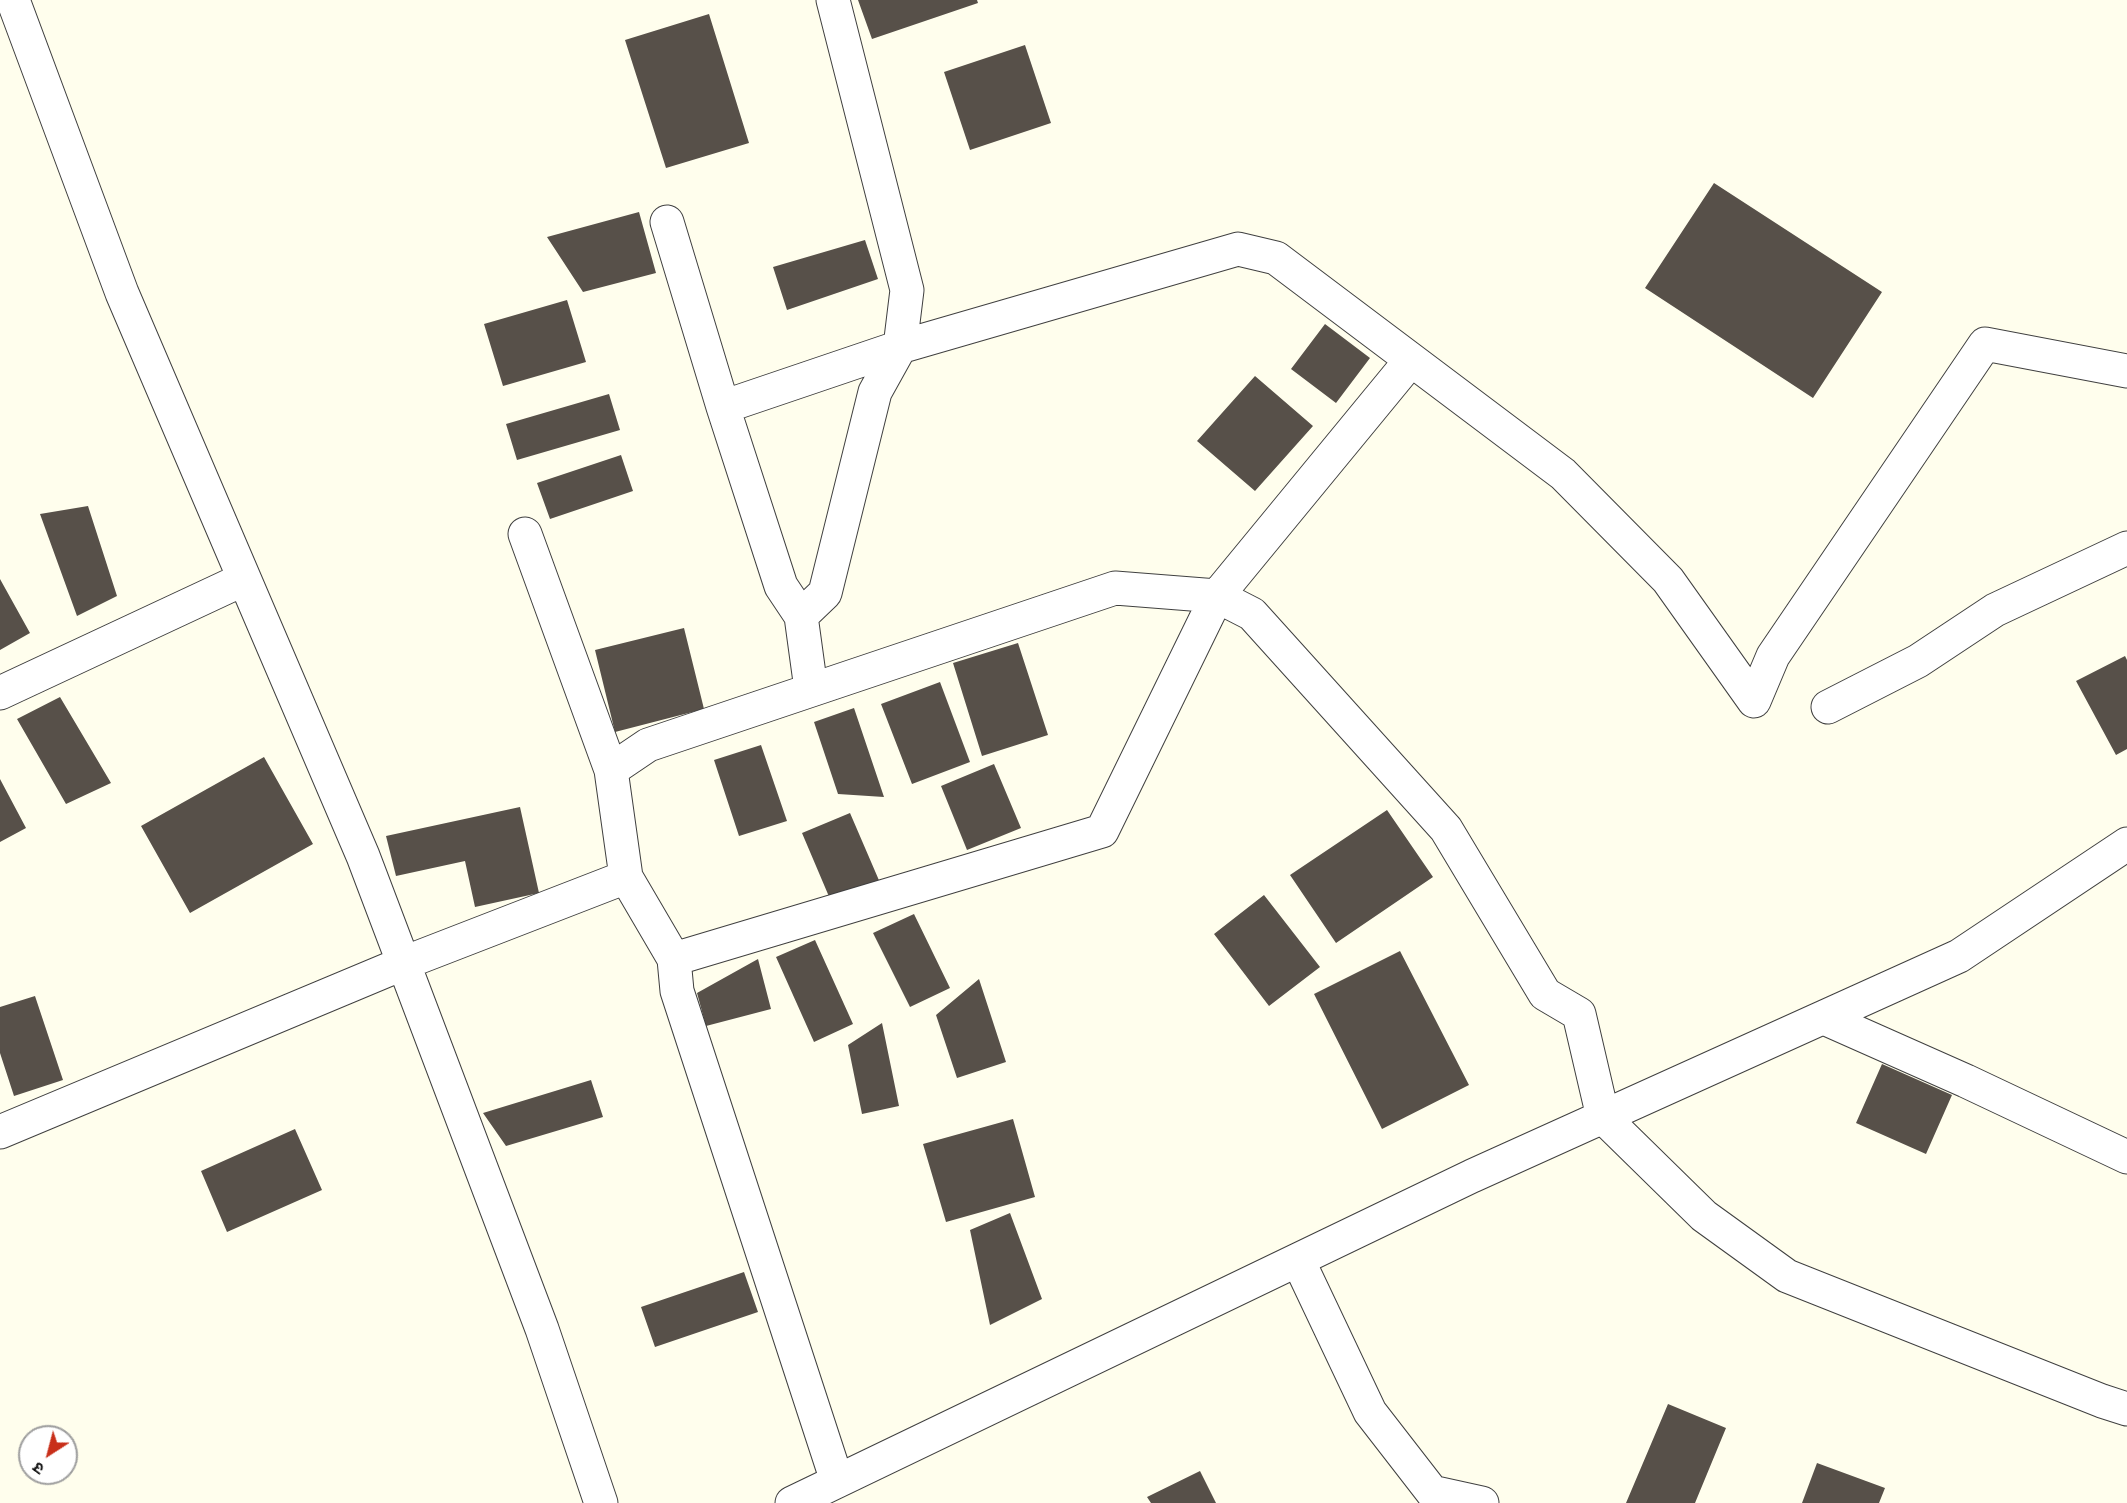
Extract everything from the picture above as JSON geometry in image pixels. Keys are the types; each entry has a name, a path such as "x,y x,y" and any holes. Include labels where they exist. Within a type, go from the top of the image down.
{"street":[{"path":"13,0 122,293 363,856 542,1329 601,1503"},
{"path":"801,616 825,593 875,392 900,347 907,290 833,0"},
{"path":"667,222 723,407 781,586 801,616 811,689"},
{"path":"723,407 900,347 1238,249 1276,258 1563,474 1668,580 1754,702 1773,656 1985,344 2127,371"},
{"path":"674,960 1102,831 1217,596 1411,360"},
{"path":"525,534 611,770 626,877 674,960 677,991 837,1481"},
{"path":"1828,707 1918,661 1995,610 2127,548"},
{"path":"0,693 244,579"},
{"path":"611,770 648,745 1115,588 1217,596 1252,614 1446,829 1545,994 1579,1014 1603,1117 1704,1216 1787,1276 2102,1401 2127,1408"},
{"path":"792,1503 1472,1176 1959,956 2127,844"},
{"path":"0,1132 404,963 626,877"},
{"path":"1824,1018 1966,1081 2127,1157"},
{"path":"1298,1260 1370,1412 1422,1498 1482,1503"}],"building":[{"path":"858,0 977,0 978,3 872,39"},
{"path":"709,14 749,143 666,168 625,40"},
{"path":"1025,45 1051,123 970,150 944,72"},
{"path":"1714,183 1882,292 1813,398 1645,288"},
{"path":"639,212 656,273 583,292 547,237"},
{"path":"865,240 878,279 787,310 773,267"},
{"path":"567,300 586,362 503,386 484,324"},
{"path":"1325,324 1370,358 1336,403 1291,369"},
{"path":"1255,376 1313,426 1255,491 1197,441"},
{"path":"609,394 620,430 517,460 506,424"},
{"path":"621,455 633,491 550,519 537,483"},
{"path":"88,506 117,596 77,616 40,514"},
{"path":"0,579 30,633 0,650"},
{"path":"684,628 704,709 615,732 595,650"},
{"path":"1018,643 1048,735 982,756 953,663"},
{"path":"2125,656 2127,660 2127,749 2116,755 2076,681"},
{"path":"940,682 970,762 912,784 881,704"},
{"path":"60,697 111,783 66,804 17,719"},
{"path":"854,708 884,797 838,794 814,722"},
{"path":"761,745 787,821 739,836 714,760"},
{"path":"264,757 313,844 190,913 141,826"},
{"path":"994,764 1021,828 967,850 941,786"},
{"path":"0,779 26,828 0,842"},
{"path":"520,807 539,893 475,907 465,861 396,876 386,836"},
{"path":"1387,810 1433,877 1336,943 1290,875"},
{"path":"850,813 881,885 833,906 802,833"},
{"path":"1264,895 1320,967 1269,1006 1214,934"},
{"path":"914,914 950,988 910,1007 873,933"},
{"path":"815,940 853,1024 814,1042 776,957"},
{"path":"1400,951 1469,1085 1382,1129 1314,994"},
{"path":"758,959 771,1009 706,1026 697,993"},
{"path":"979,979 1006,1062 957,1078 936,1015"},
{"path":"35,996 63,1080 14,1096 0,1053 0,1007"},
{"path":"882,1023 899,1106 862,1114 848,1045"},
{"path":"1882,1064 1952,1095 1926,1154 1856,1123"},
{"path":"591,1080 603,1117 506,1146 483,1113"},
{"path":"1013,1119 1035,1197 946,1222 923,1144"},
{"path":"295,1129 322,1190 227,1232 201,1171"},
{"path":"1010,1213 1042,1299 990,1325 970,1230"},
{"path":"744,1272 758,1312 655,1347 641,1307"},
{"path":"1668,1404 1726,1428 1695,1503 1626,1503"},
{"path":"1817,1463 1885,1488 1879,1503 1802,1503"},
{"path":"1200,1471 1216,1503 1151,1503 1147,1497"}]}
